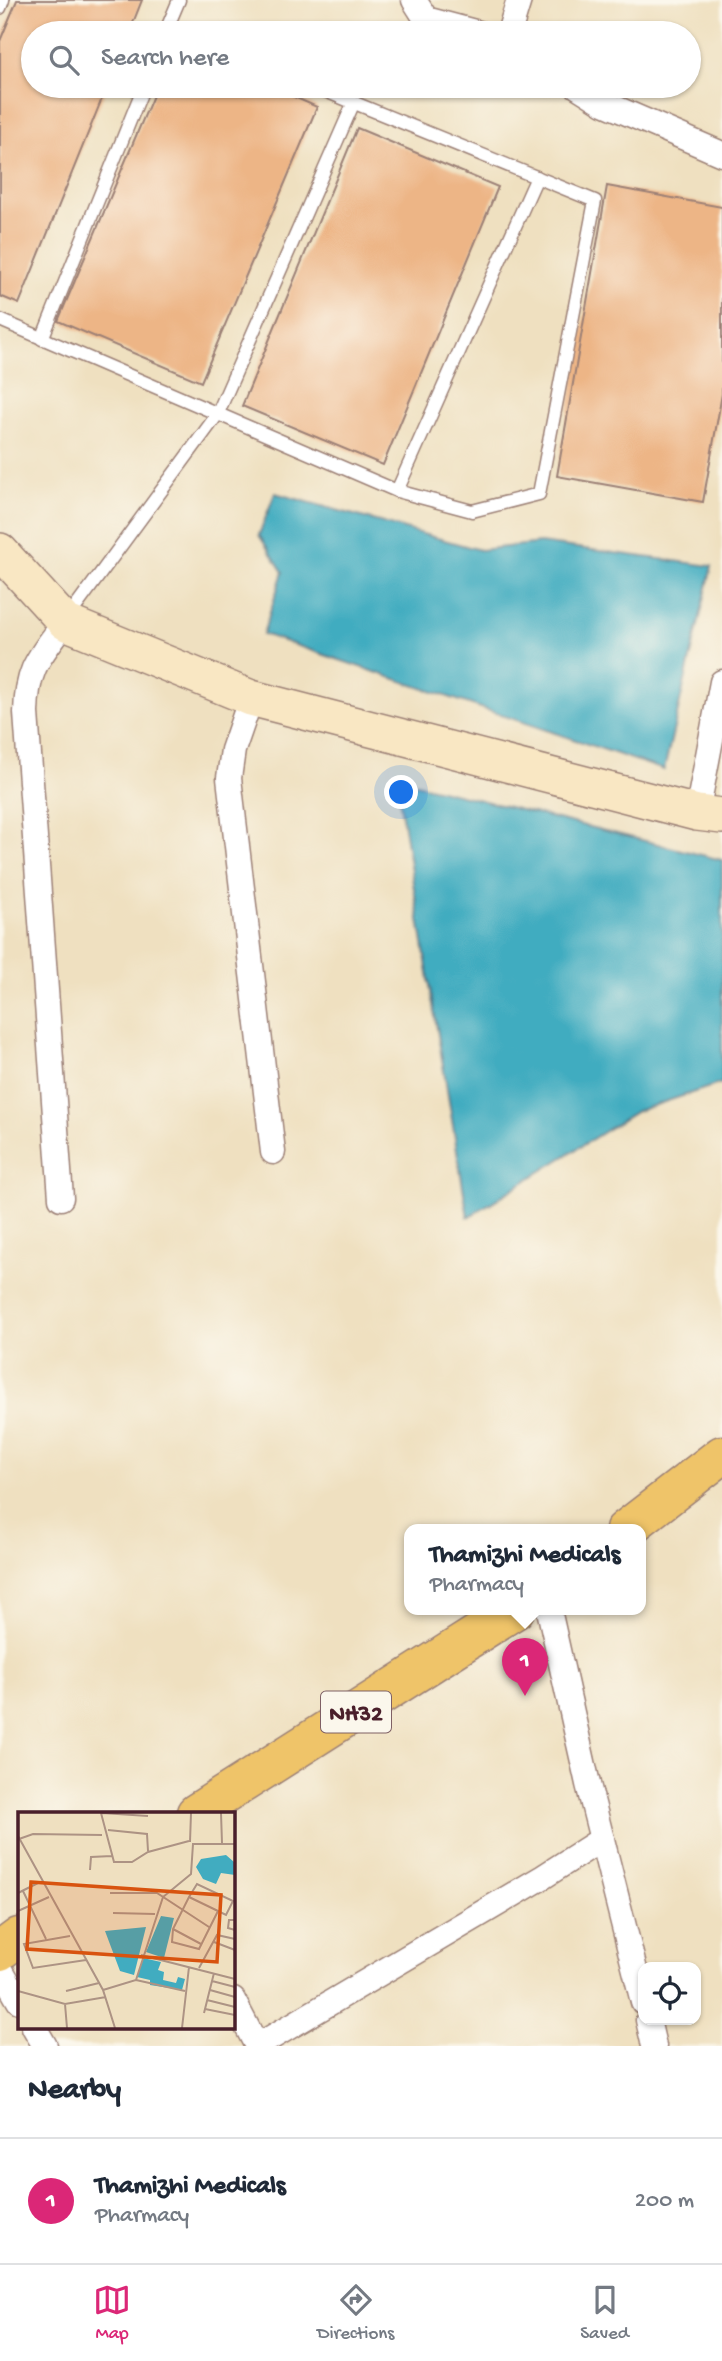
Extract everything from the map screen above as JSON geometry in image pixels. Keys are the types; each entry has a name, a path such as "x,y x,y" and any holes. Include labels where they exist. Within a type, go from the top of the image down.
{"highway":[{"path":"633,1524 722,1455"},
{"name":"NH32","path":"198,1812 507,1615"},
{"path":"0,1951 18,1938"}],"street":[{"path":"414,0 426,19 434,21"},
{"path":"513,21 519,0"},
{"path":"596,98 722,154"},
{"path":"0,551 65,622 251,698 710,815 722,682"},
{"path":"61,1198 26,713 27,688 33,666 65,622"},
{"path":"251,698 233,750 229,778 273,1152"},
{"path":"550,1615 638,1982"},
{"path":"234,2002 257,2046 543,1877 602,1839"},
{"path":"0,1968 18,1999"},
{"path":"649,2025 654,2046"},
{"path":"35,2028 45,2046"}],"lane":[{"path":"0,8 3,0"},
{"path":"170,21 179,0"},
{"path":"41,340 139,98"},
{"path":"0,320 41,340 397,491 472,511 539,494 595,201 344,98"},
{"path":"65,622 216,415 354,102"},
{"path":"397,491 537,177"}],"water":[{"path":"275,493 480,550 540,543 712,566 664,770 263,634 283,572 259,535"},
{"path":"396,779 722,860 722,1083 637,1111 468,1217"}],"building":[{"path":"17,0 142,0 134,21 21,21 21,98 102,98 19,304 0,296 0,41"},
{"path":"152,98 296,98 317,107 201,382 58,321"},
{"path":"357,128 498,187 383,465 242,406"},
{"path":"607,186 722,207 722,394 703,502 557,476"}],"place":[{"name":"Thamizhi Medicals","path":"525,1696"}]}
